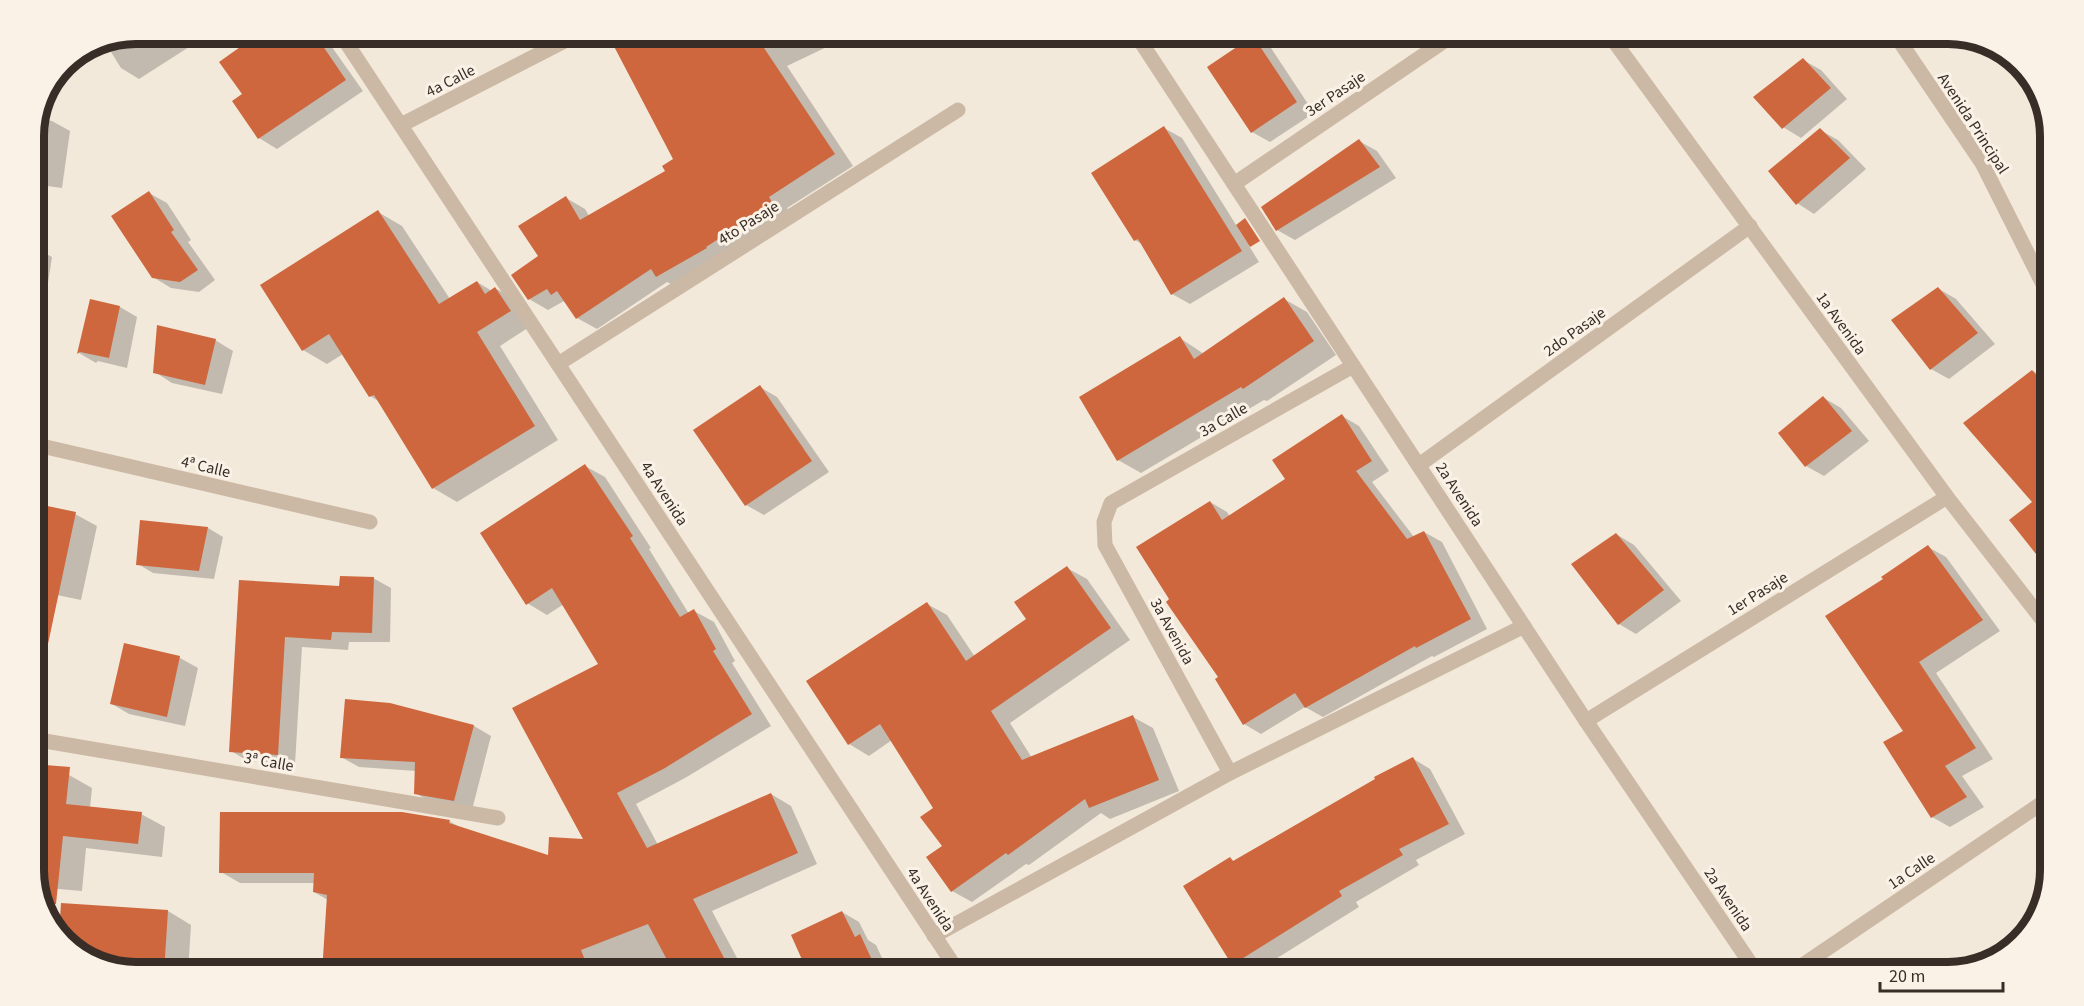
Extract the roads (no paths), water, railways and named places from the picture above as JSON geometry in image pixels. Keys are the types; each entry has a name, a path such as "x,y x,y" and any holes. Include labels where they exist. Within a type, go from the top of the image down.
{"street":[{"name":"4a Avenida","path":"347,43 952,962"},
{"name":"4a Calle","path":"401,125 561,43"},
{"name":"2a Avenida","path":"1142,43 1586,721 1750,962"},
{"name":"3er Pasaje","path":"1234,184 1441,43"},
{"name":"1a Avenida","path":"1615,43 1947,496 2040,617"},
{"name":"Avenida Principal","path":"1901,43 1982,163 2040,278"},
{"name":"4to Pasaje","path":"558,363 958,110"},
{"name":"2do Pasaje","path":"1419,465 1750,226"},
{"name":"3a Calle","path":"1111,503 1353,366"},
{"name":"4ª Calle","path":"44,447 370,522"},
{"name":"1er Pasaje","path":"1586,721 1947,496"},
{"name":"3a Avenida","path":"1111,503 1104,522 1106,545 1230,773"},
{"path":"934,936 1230,773 1524,626"},
{"name":"3ª Calle","path":"44,741 498,818"},
{"name":"1a Calle","path":"1807,962 2040,804"}]}
